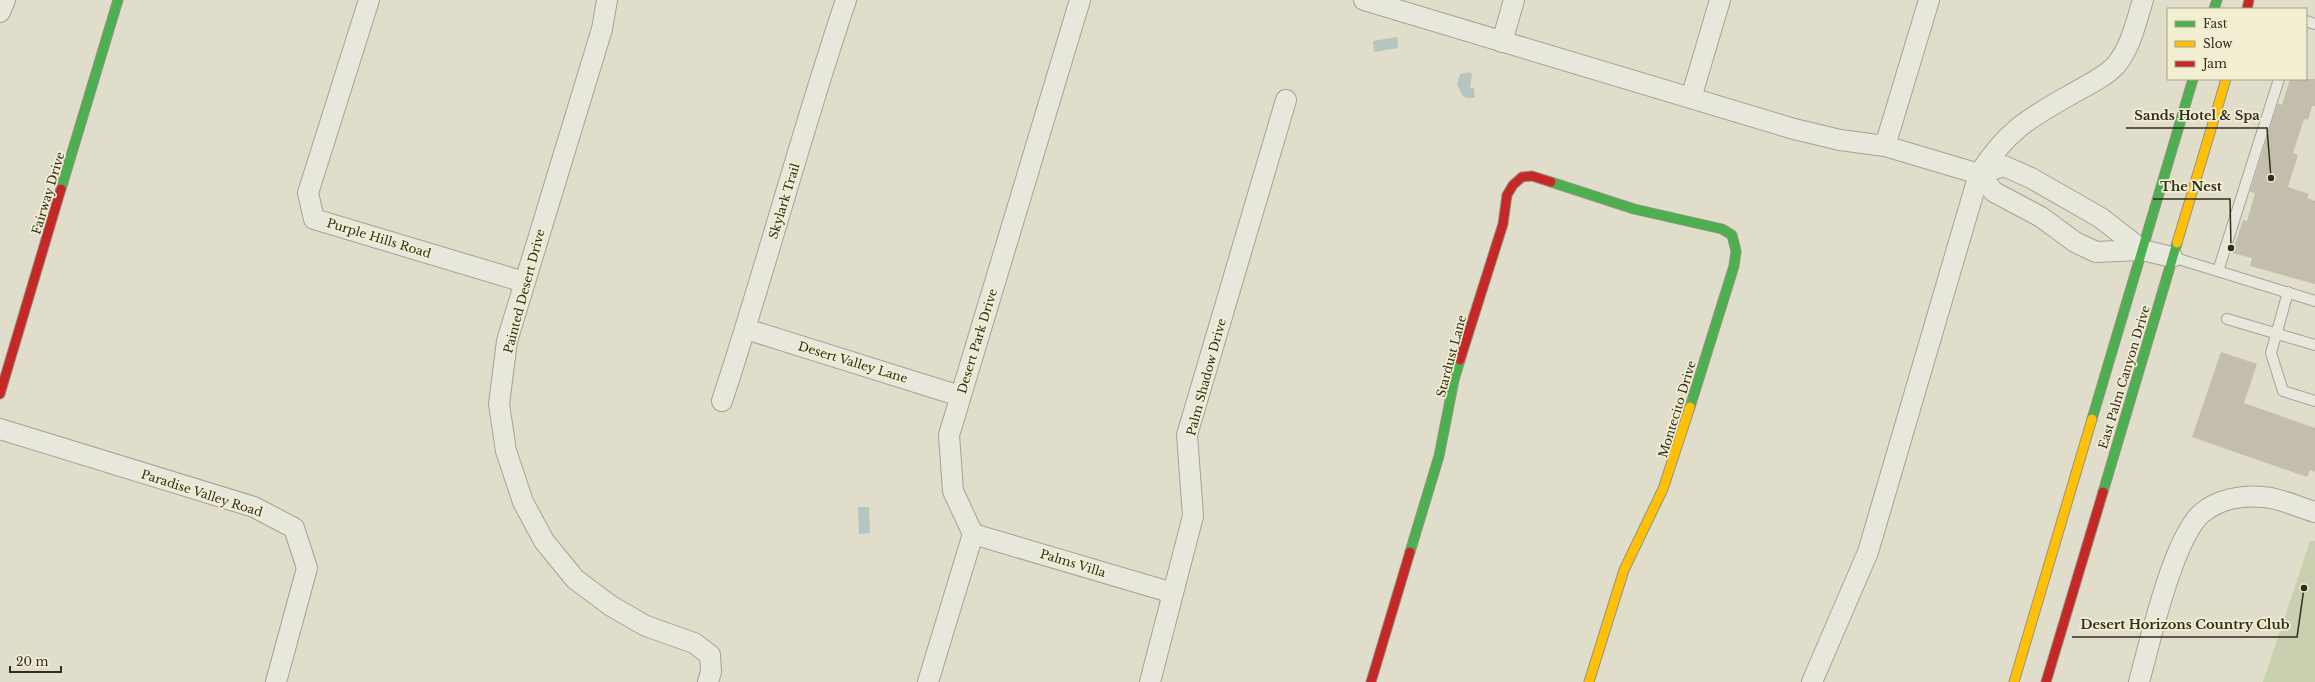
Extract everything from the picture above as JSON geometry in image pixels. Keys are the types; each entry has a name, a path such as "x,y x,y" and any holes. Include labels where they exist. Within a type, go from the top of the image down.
{"street":[{"path":"0,12 5,0"},
{"name":"Fairway Drive","path":"0,394 118,0"},
{"name":"Purple Hills Road","path":"369,0 308,193 314,219 524,282"},
{"name":"Painted Desert Drive","path":"607,0 602,29 507,341 499,404 506,451 523,502 544,541 575,579 611,606 646,626 694,643 710,655 711,672 708,682"},
{"name":"Skylark Trail","path":"722,401 746,329 828,53 846,0"},
{"name":"Desert Park Drive","path":"973,534 954,491 949,435 1080,0"},
{"path":"1364,0 1794,129 1840,140 1885,146 1928,157 1979,174 1994,192 2041,217 2075,242 2096,252 2142,250 2172,258"},
{"path":"1502,42 1514,0"},
{"path":"1691,98 1720,0"},
{"path":"1885,146 1929,0"},
{"path":"1812,682 1868,552 1979,174 1991,155 2011,132 2037,113 2100,78 2115,66 2124,54 2133,34 2143,0"},
{"name":"East Palm Canyon Drive","path":"2014,682 2193,80"},
{"name":"East Palm Canyon Drive","path":"2046,682 2226,80"},
{"name":"Palm Shadow Drive","path":"1150,682 1193,516 1187,436 1286,100"},
{"path":"1979,174 2004,166 2031,178 2101,218 2142,250"},
{"name":"Stardust Lane","path":"1371,682 1439,456 1454,380 1503,224 1507,195 1513,185 1522,177 1532,176 1634,209"},
{"name":"Montecito Drive","path":"1589,682 1624,570 1638,537 1663,489 1676,456 1723,298 1732,275 1736,254 1736,245 1732,235 1722,230 1634,209"},
{"name":"Desert Valley Lane","path":"746,329 960,396"},
{"name":"Paradise Valley Road","path":"0,429 254,507 294,528 307,568 276,682"},
{"path":"2139,682 2181,543 2202,513 2218,503 2251,496 2280,500 2315,512"},
{"path":"928,682 973,534"},
{"name":"Palms Villa","path":"973,534 1173,593"}],"lane":[{"path":"2218,271 2279,80"},
{"path":"2172,258 2315,301"},
{"path":"2288,292 2271,353 2283,391 2315,401"},
{"path":"2227,319 2315,345"}],"green space":[{"path":"2310,541 2315,541 2315,682 2263,682"}],"shaded area":[{"path":"1397,37 1398,48 1374,52 1373,41"},
{"path":"1469,72 1472,74 1470,88 1474,88 1475,98 1466,98 1462,95 1457,84 1460,74"},
{"path":"858,507 869,507 870,533 859,534"}],"building":[{"path":"2315,79 2315,106 2312,106 2308,120 2304,119 2293,153 2298,155 2288,187 2309,194 2307,198 2315,201 2315,284 2250,266 2252,258 2232,253 2243,220 2247,221 2255,193 2250,192 2278,103 2282,105 2290,80"},
{"path":"2221,352 2257,364 2244,403 2315,428 2315,472 2310,470 2307,477 2192,437"}],"traffic: fast":[{"path":"61,189 118,0"},
{"path":"2214,8 2217,0"},
{"path":"2092,419 2193,80"},
{"path":"1551,182 1634,209 1722,229 1732,235 1736,251 1734,266 1690,407"},
{"path":"2103,492 2177,243"},
{"path":"1410,552 1439,456 1454,380 1460,360"}],"traffic: slow":[{"path":"2177,243 2226,80"},
{"path":"1589,682 1624,570 1663,489 1690,407"},
{"path":"2014,682 2092,419"}],"traffic: jam":[{"path":"2247,8 2249,0"},
{"path":"1460,360 1503,224 1507,195 1513,185 1522,177 1532,176 1551,182"},
{"path":"0,394 61,189"},
{"path":"2046,682 2103,492"},
{"path":"1371,682 1410,552"}],"place":[{"name":"Sands Hotel & Spa","path":"2271,178"},
{"name":"The Nest","path":"2231,248"},
{"name":"Desert Horizons Country Club","path":"2304,588"}]}
